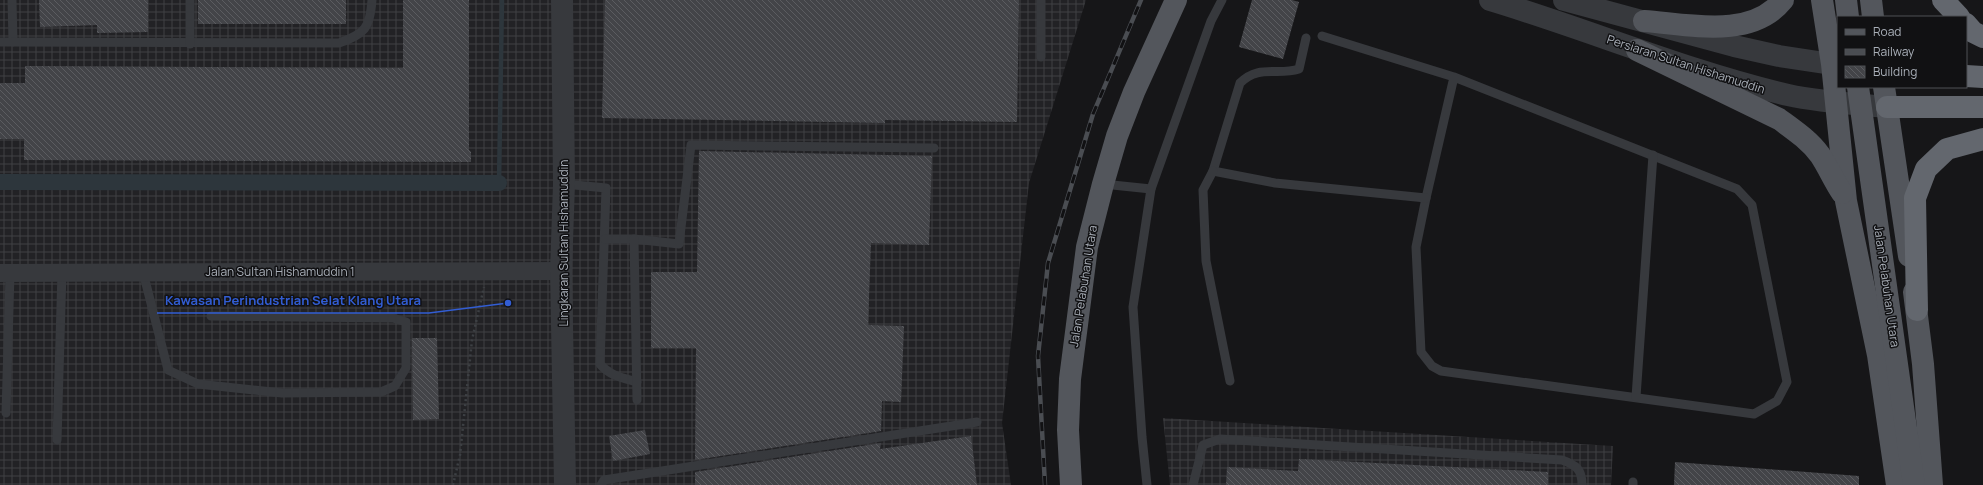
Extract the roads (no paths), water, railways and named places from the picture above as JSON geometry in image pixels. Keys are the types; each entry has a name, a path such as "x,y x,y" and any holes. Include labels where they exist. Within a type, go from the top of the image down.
{"highway":[{"path":"1943,0 1958,16"},
{"path":"1967,25 1973,32 1983,37"},
{"path":"1967,76 1983,77"},
{"path":"1885,97 1983,107"},
{"path":"1917,310 1915,198 1926,169 1947,150 1983,139"}],"main road":[{"path":"1153,50 1171,0"},
{"path":"1153,50 1176,0"},
{"path":"1644,21 1715,26 1743,24 1763,16 1783,0"},
{"path":"1822,0 1835,65 1836,102 1846,201 1878,355 1897,485"},
{"path":"1846,0 1848,16"},
{"path":"1871,0 1874,16"},
{"name":"Jalan Pelabuhan Utara","path":"1071,485 1068,430 1070,379 1087,247 1102,184 1117,136 1153,50"},
{"path":"1636,50 1779,120 1792,128 1808,141 1820,155 1846,201"},
{"name":"Jalan Pelabuhan Utara","path":"1858,88 1914,485"},
{"path":"1885,97 1917,310 1923,364 1932,485"}],"street":[{"name":"Lingkaran Sultan Hishamuddin","path":"562,0 564,184 561,271 565,485"},
{"name":"Persiaran Sultan Hishamuddin","path":"1490,0 1553,19 1636,50 1753,86 1789,95 1836,102 1885,97"},
{"path":"1564,0 1778,56 1835,65"},
{"name":"Jalan Sultan Hishamuddin 1","path":"5,273 561,271"}],"lane":[{"path":"12,0 13,42"},
{"path":"190,0 190,44"},
{"path":"0,42 190,44 339,43 356,37 366,29 371,13 372,0"},
{"path":"1041,0 1041,57"},
{"path":"1147,485 1142,437 1133,307 1151,189 1211,21 1222,0"},
{"path":"1322,36 1454,77 1737,189 1752,205 1787,382 1777,401 1754,414 1441,372 1432,366 1421,352 1416,247 1454,77"},
{"path":"1230,381 1206,261 1203,190 1213,171 1240,83 1247,76 1255,72 1291,72 1299,69 1306,38"},
{"path":"605,239 634,239 679,244 691,146 934,148"},
{"path":"1636,397 1653,155"},
{"path":"1213,171 1276,183 1426,198"},
{"path":"564,184 606,188 600,364 612,375 638,382"},
{"path":"1102,184 1151,189"},
{"path":"634,239 638,382 637,400"},
{"path":"57,440 62,272"},
{"path":"143,272 168,370 198,384 282,393 381,392 395,386 406,368 406,322 393,318 211,316"},
{"path":"5,273 6,413"},
{"path":"601,485 604,480 977,422"},
{"path":"1193,485 1203,445 1220,440 1562,460 1574,465 1582,476 1582,485"}],"waterway":[{"path":"499,183 502,0"},
{"path":"0,182 499,183"}],"railway":[{"path":"1045,485 1038,356 1048,263 1093,114 1141,0"}],"place":[{"name":"Kawasan Perindustrian Selat Klang Utara","path":"508,303"}]}
